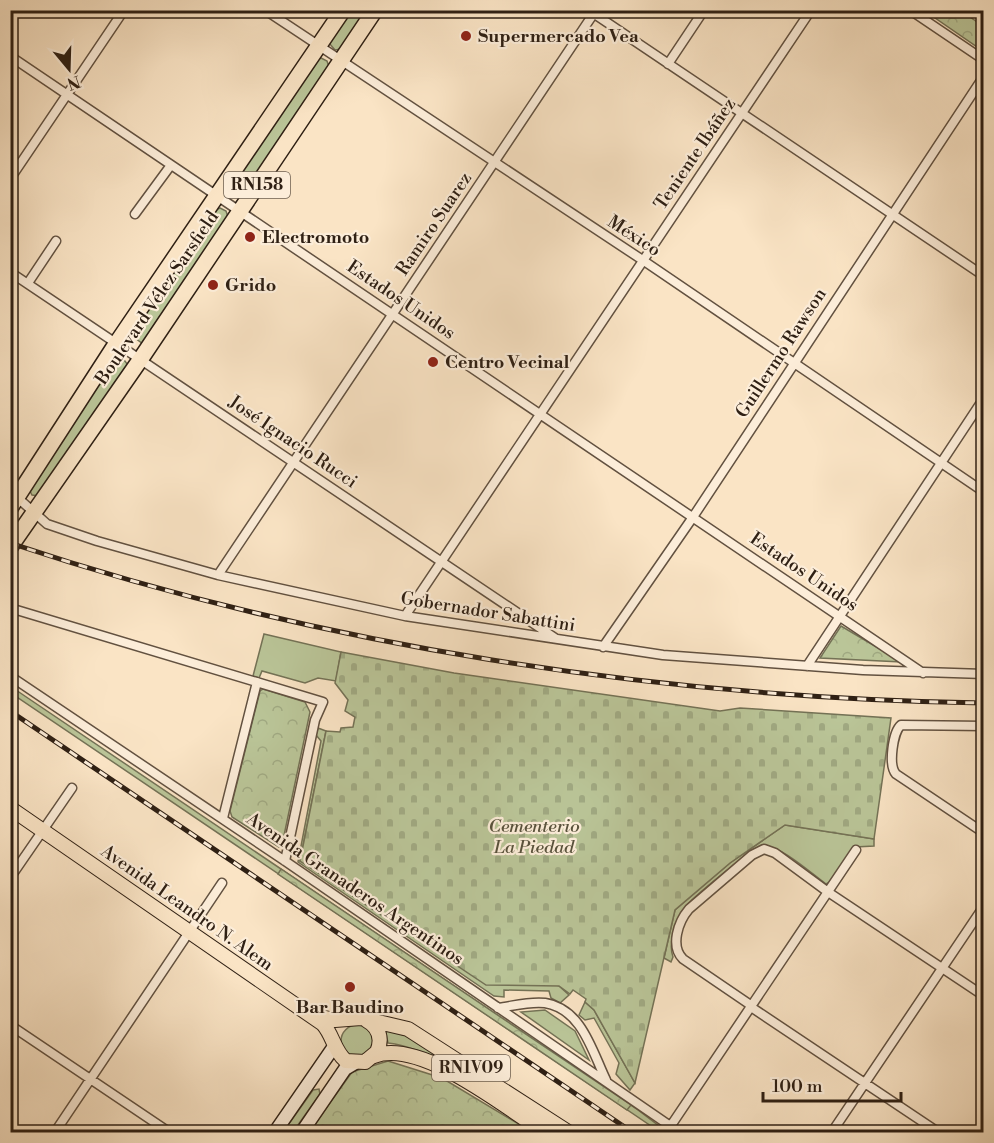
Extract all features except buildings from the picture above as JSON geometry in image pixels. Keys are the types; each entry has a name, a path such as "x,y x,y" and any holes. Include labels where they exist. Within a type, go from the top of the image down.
{"highway":[{"name":"Boulevard Vélez Sarsfield","path":"13,499 343,10"},
{"name":"Boulevard Vélez Sarsfield","path":"10,547 140,360 375,10"}],"main road":[{"name":"Avenida Leandro N. Alem","path":"10,808 309,1014 327,1029 335,1046"},
{"name":"RN1V09","path":"309,1014 326,1019 366,1020 401,1025 420,1035 568,1132"},
{"path":"275,1132 335,1046 336,1033 349,1019"},
{"path":"366,1020 375,1026 380,1036 379,1047 374,1056"},
{"name":"RN1V09","path":"335,1046 341,1057 355,1063 365,1062 374,1056 396,1052 429,1061 457,1076 544,1132"},
{"path":"302,1132 345,1070 355,1063"}],"street":[{"path":"10,179 124,10"},
{"name":"México","path":"265,10 494,164 644,261 984,492"},
{"path":"669,64 704,10"},
{"name":"Teniente Ibáñez","path":"405,616 543,414 811,10"},
{"path":"910,10 984,60"},
{"path":"979,10 984,14"},
{"path":"593,12 984,276"},
{"name":"Ramiro Suarez","path":"218,575 296,463 593,12"},
{"name":"Estados Unidos","path":"10,56 543,414 922,673"},
{"name":"Guillermo Rawson","path":"603,647 693,517 984,76"},
{"path":"135,214 171,165"},
{"path":"28,283 56,241"},
{"name":"José Ignacio Rucci","path":"10,272 558,640"},
{"path":"807,666 984,398"},
{"name":"Gobernador Sabattini","path":"13,499 47,524 97,541 218,575 405,616 603,647 723,661 922,673 984,674"},
{"path":"10,608 323,702 313,726 285,861"},
{"name":"Avenida Granaderos Argentinos","path":"10,676 223,818 679,1132"},
{"path":"223,818 257,682"},
{"path":"984,726 905,724 897,729 892,768 896,774 984,833"},
{"path":"10,878 72,788"},
{"path":"670,1127 856,850"},
{"path":"938,1132 680,956 676,941 686,913 759,851 775,853 828,892 984,996"},
{"path":"55,1132 222,883"},
{"path":"832,1132 984,906"},
{"path":"498,1008 537,1002 553,1006 581,1026 606,1080"},
{"path":"10,1025 169,1132"}],"green space":[{"path":"349,11 368,11 341,49 335,50 329,43"},
{"path":"925,11 961,11 983,26 983,51"},
{"path":"321,58 327,61 329,67 242,197 233,197 230,189 317,60"},
{"path":"220,208 226,211 228,217 143,344 131,335 215,210"},
{"path":"118,358 124,360 128,365 39,496 32,495 29,489"},
{"path":"841,626 902,662 820,658"},
{"path":"264,634 341,652 336,681 318,678 305,683 262,671 259,678 253,676"},
{"name":"Cementerio La Piedad","path":"341,652 454,673 720,711 740,708 891,718 874,839 785,825 730,863 675,910 635,1083 594,1010 585,1002 586,999 573,990 570,994 559,986 486,985 300,861 326,731 340,732 341,728 353,727 355,717 345,711 348,700 335,683"},
{"path":"10,686 638,1110 667,1132 660,1132 11,693"},
{"path":"263,689 305,702 310,712 282,845 279,847 232,817 230,811 260,691"},
{"path":"318,728 326,731 300,861 559,986 569,995 560,1003 551,998 549,991 504,990 504,997 494,996 298,862 321,741 316,735"},
{"path":"785,825 874,839 874,846 855,847 830,882 826,884 778,850 763,846 757,849 689,903 673,932 671,962 664,958 675,910 730,863"},
{"path":"281,869 631,1105 627,1110 278,874"},
{"path":"585,1002 594,1010 635,1083 630,1090 616,1074 619,1063 594,1018 585,1020 579,1015"},
{"path":"545,1010 575,1031 589,1060 521,1012"},
{"path":"357,1025 368,1030 373,1041 368,1052 357,1057 346,1052 341,1041 346,1030"},
{"path":"385,1029 413,1038 561,1132 553,1132 451,1066 408,1047 388,1043"},
{"path":"388,1061 442,1078 532,1132 309,1132 352,1072"},
{"path":"319,1089 320,1094 293,1132 283,1132 313,1090"}],"railway":[{"path":"10,543 127,579 246,611 368,638 491,660 614,677 738,690 861,699 984,703"},
{"path":"10,711 632,1132"}],"place":[{"name":"Supermercado Vea","path":"466,36"},
{"name":"Electromoto","path":"250,237"},
{"name":"Grido","path":"213,285"},
{"name":"Centro Vecinal","path":"433,362"},
{"name":"Bar Baudino","path":"350,987"}]}
